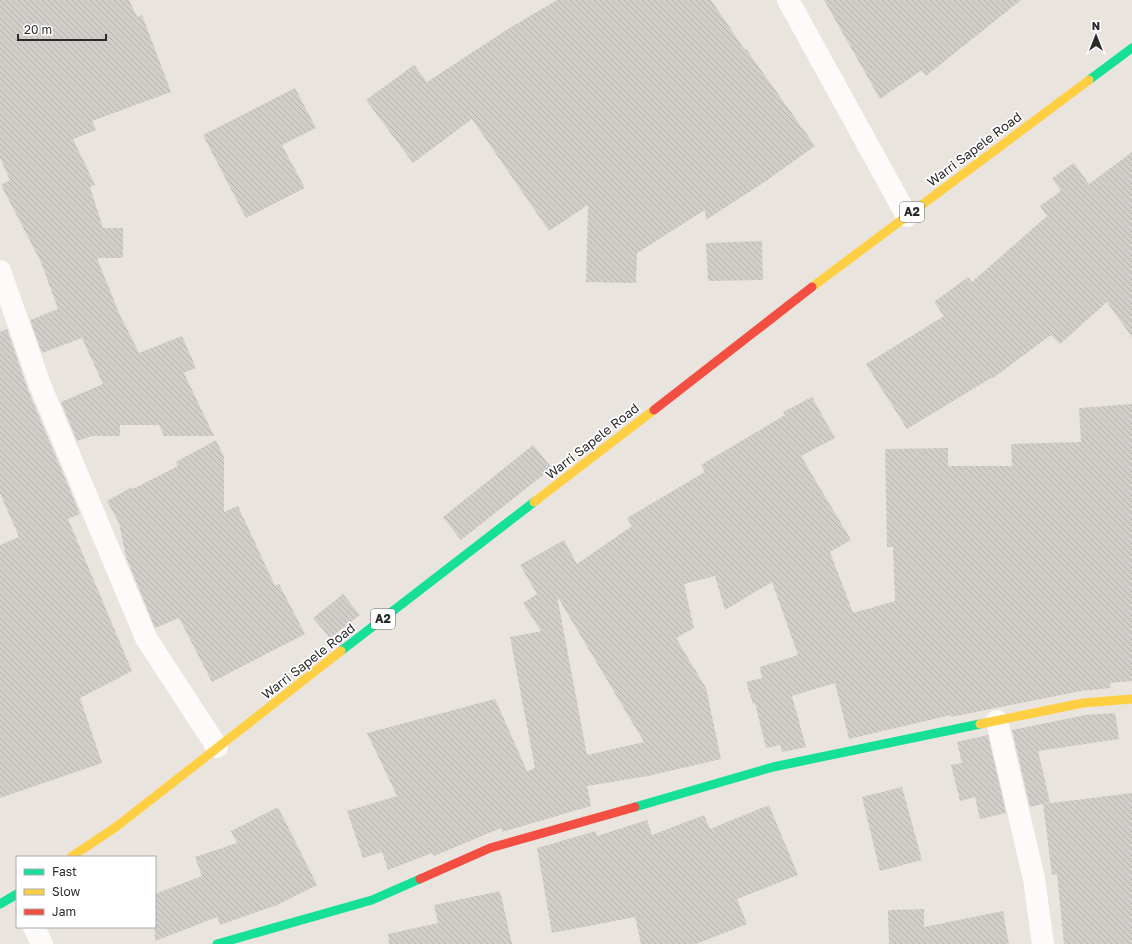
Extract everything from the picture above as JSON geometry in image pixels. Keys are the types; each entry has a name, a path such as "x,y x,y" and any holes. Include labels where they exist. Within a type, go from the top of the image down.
{"main road":[{"name":"Warri Sapele Road","path":"72,856 116,827 217,747 856,253 1132,48"},
{"path":"217,944 372,900 490,848 773,767 1083,703 1132,699"},
{"path":"0,904 16,895"}],"street":[{"path":"788,0 907,216"},
{"path":"0,271 40,385 146,638 217,747"},
{"path":"997,721 1034,879 1043,944"},
{"path":"34,928 42,944"}],"building":[{"path":"0,0 129,0 137,17 142,15 171,92 92,121 96,130 73,139 95,185 90,187 103,228 123,228 123,258 97,258 119,313 139,353 182,336 196,368 184,373 214,436 164,436 159,425 120,425 120,436 92,436 77,441 61,402 103,384 82,338 42,353 30,320 58,309 41,262 1,185 10,180 0,158"},
{"path":"557,0 711,0 745,50 746,49 815,146 766,181 706,220 705,210 637,253 636,283 586,282 588,205 549,231 472,119 413,163 366,100 414,65 427,82 508,29"},
{"path":"824,0 1021,0 926,76 922,70 880,99"},
{"path":"295,88 316,128 282,145 305,188 246,218 203,135"},
{"path":"1132,152 1132,337 1107,302 1060,344 1051,335 992,379 991,378 907,429 866,364 944,316 934,302 968,277 972,282 1047,216 1040,206 1061,191 1052,178 1074,163 1089,184"},
{"path":"762,241 763,280 708,281 706,243"},
{"path":"7,329 28,390 80,514 68,519 132,671 80,698 102,763 0,798 0,545 19,537 0,493 0,332"},
{"path":"812,397 835,438 801,456 851,540 830,552 853,613 895,601 893,547 887,547 885,449 948,448 948,466 1012,466 1011,444 1081,442 1079,408 1132,404 1132,681 1110,683 1111,688 1081,691 951,717 951,715 849,739 835,683 792,696 806,747 782,752 780,745 766,748 755,703 753,704 746,682 762,678 760,667 798,655 772,582 725,610 715,576 684,584 694,628 676,638 706,688 721,759 648,776 587,786 591,806 502,832 501,828 434,856 432,853 388,870 382,852 363,858 347,811 397,796 367,733 495,699 527,771 535,768 510,637 541,631 523,603 537,594 520,565 564,540 577,564 632,526 627,518 705,472 701,465 785,415 783,412","holes":["557,596 644,742 587,755"]},
{"path":"216,440 224,457 224,512 238,506 275,586 279,584 305,634 212,682 179,618 155,628 126,557 119,523 107,501 132,487 133,489 178,466 176,462"},
{"path":"533,445 552,468 461,540 443,517"},
{"path":"343,594 360,615 330,638 313,618"},
{"path":"1115,713 1119,739 1038,751 1050,802 1030,807 1012,730 1085,715"},
{"path":"988,735 1006,813 980,819 975,797 960,801 951,765 962,763 957,742"},
{"path":"902,787 922,860 880,871 862,797"},
{"path":"1132,793 1132,944 1064,944 1057,874 1052,875 1043,804"},
{"path":"769,805 798,875 737,899 747,924 696,944 641,944 635,917 552,933 537,848 596,831 597,836 647,820 652,835 704,815 710,829"},
{"path":"278,807 317,885 277,905 220,925 217,917 155,941 156,894 202,876 195,857 237,843 231,831"},
{"path":"500,891 512,944 389,944 388,934 438,923 434,905"},
{"path":"924,909 924,927 1003,911 1009,944 889,944 888,910"}],"traffic: fast":[{"path":"1089,80 1132,48"},
{"path":"341,651 534,502"},
{"path":"635,807 773,767 980,724"},
{"path":"217,944 372,900 420,879"},
{"path":"0,904 16,895"}],"traffic: slow":[{"path":"812,287 1089,80"},
{"path":"534,502 654,410"},
{"path":"72,856 116,827 341,651"},
{"path":"980,724 1083,703 1132,699"}],"traffic: jam":[{"path":"654,410 812,287"},
{"path":"420,879 490,848 635,807"}]}
